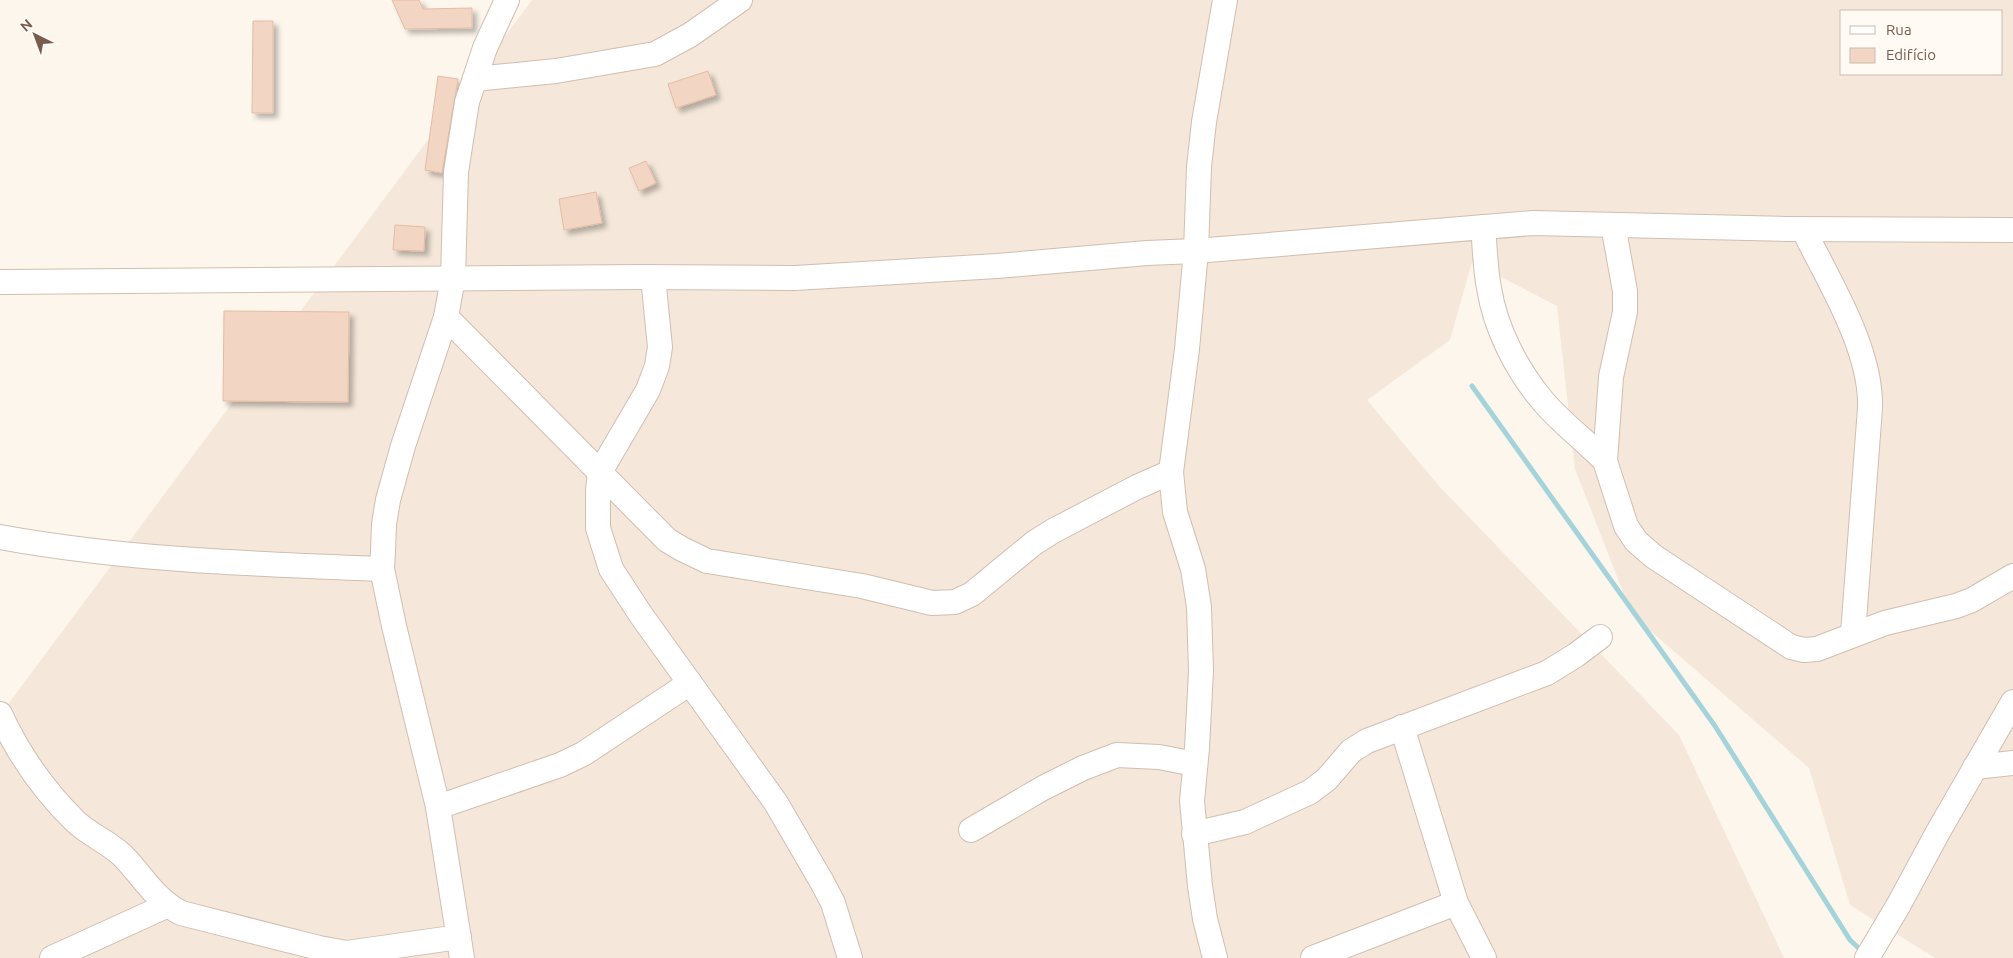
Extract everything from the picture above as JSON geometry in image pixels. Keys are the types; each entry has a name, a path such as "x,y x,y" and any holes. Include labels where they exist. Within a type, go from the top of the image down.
{"street":[{"path":"0,714 28,764 51,794 76,822 89,833 113,846 166,906 181,913 345,956 461,947 438,807 382,569 384,524 388,500 403,446 446,317 453,278 456,172 467,102 485,48 507,0"},
{"path":"475,79 556,71 655,54 690,35 740,0"},
{"path":"1214,958 1205,919 1194,834 1192,801 1201,671 1199,607 1193,569 1175,512 1171,472 1187,348 1196,251 1198,167 1225,0"},
{"path":"0,282 453,278 795,278 997,266 1533,223 1803,229 2013,230"},
{"path":"1613,225 1624,290 1625,312 1611,377 1605,461 1626,526 1636,540 1653,556 1791,647 1804,650 1817,648 1885,623 1956,606 1972,600 2013,576"},
{"path":"1483,227 1489,288 1496,320 1514,357 1526,380 1543,401 1605,461"},
{"path":"1803,229 1845,314 1862,354 1870,386 1870,408 1853,634"},
{"path":"653,277 660,347 658,366 648,390 600,472 598,528 611,569 641,615 776,804 822,882 834,903 850,958"},
{"path":"446,317 667,540 707,561 862,586 932,603 955,602 972,594 1034,543 1047,535 1137,487 1171,472"},
{"path":"0,537 62,548 200,562 382,569"},
{"path":"1194,834 1245,822 1310,792 1327,779 1351,751 1367,741 1547,673 1600,637"},
{"path":"438,807 534,774 583,754 690,683"},
{"path":"1867,958 2013,702"},
{"path":"1402,727 1456,903 1484,958"},
{"path":"971,830 1043,788 1083,768 1117,755 1159,757 1195,764"},
{"path":"1975,767 2013,763"},
{"path":"1313,958 1456,903"},
{"path":"52,958 166,906"}],"shaded area":[{"path":"532,0 2013,0 2013,958 1935,958 1850,905 1809,768 1632,615 1575,469 1557,306 1472,262 1450,340 1367,400 1439,486 1679,735 1784,958 0,958 0,715"}],"building":[{"path":"392,0 419,0 423,9 472,8 472,28 405,29"},
{"path":"253,21 273,21 273,113 252,113"},
{"path":"708,71 716,95 676,108 668,84"},
{"path":"438,76 458,79 442,173 425,170"},
{"path":"646,161 656,183 639,191 629,168"},
{"path":"596,192 602,223 564,230 559,199"},
{"path":"395,225 425,227 424,251 393,250"},
{"path":"224,311 349,312 348,402 223,401"}],"waterway":[{"path":"1472,386 1715,726 1850,940 1864,953"}]}
